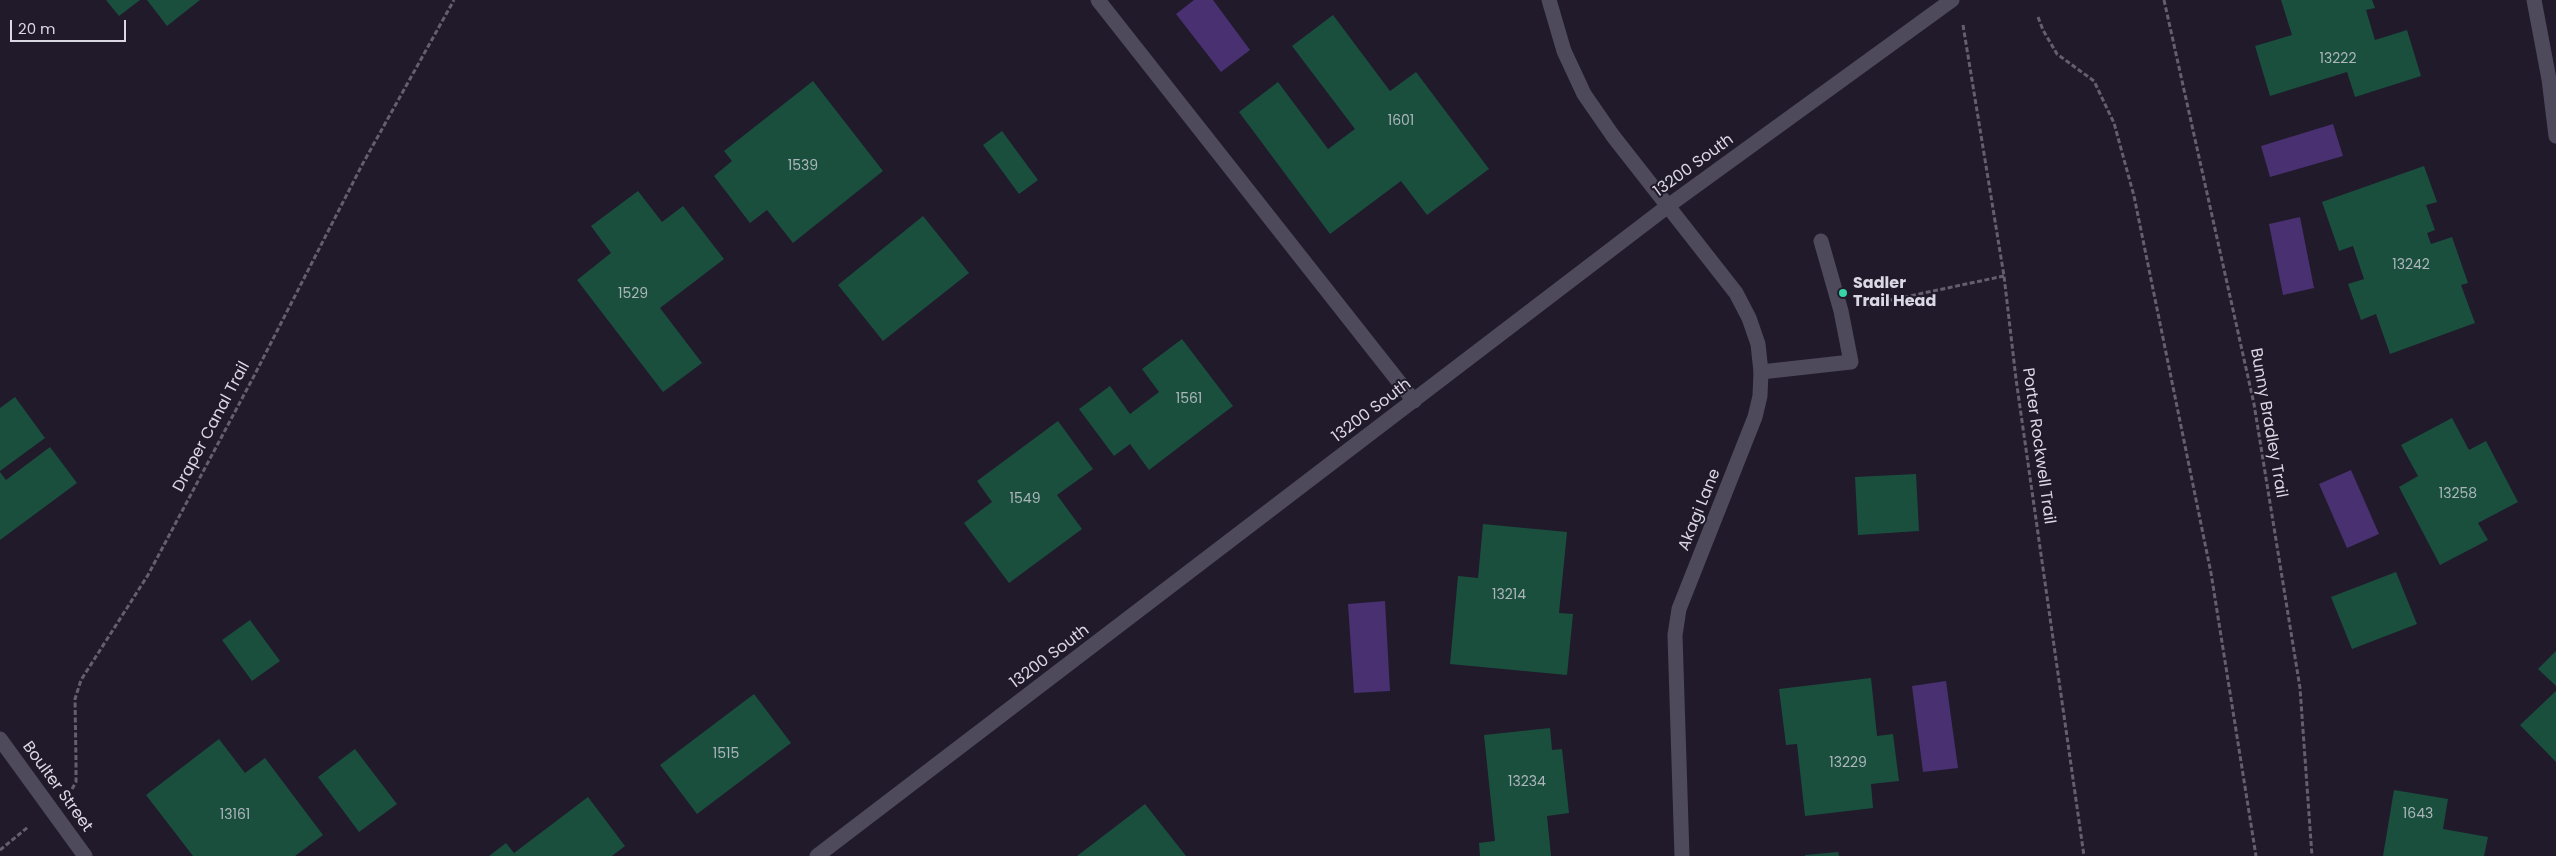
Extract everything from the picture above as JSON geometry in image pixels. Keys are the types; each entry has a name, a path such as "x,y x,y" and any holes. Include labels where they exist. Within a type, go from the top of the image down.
{"street":[{"path":"1098,0 1414,401"},
{"name":"Akagi Lane","path":"1549,0 1564,52 1584,94 1613,136 1736,293 1749,318 1758,344 1761,372 1760,396 1755,417 1679,608 1674,663 1682,856"},
{"name":"13200 South","path":"817,856 1668,206 1952,0"},
{"path":"2534,0 2549,79 2556,136"},
{"path":"1761,372 1851,362 1841,311 1821,241"},
{"name":"Boulter Street","path":"0,738 85,856"}],"path":[{"name":"Draper Canal Trail","path":"0,850 67,797 76,782 75,699 81,680 148,575 254,376 362,165 454,0"},
{"name":"Bunny Bradley Trail","path":"2164,0 2254,404 2300,688 2312,856"},
{"path":"2038,17 2051,46 2057,54 2094,81 2114,123 2134,196 2211,573 2256,856"},
{"name":"Porter Rockwell Trail","path":"1967,40 2004,276 2016,379 2084,856"},
{"path":"1841,311 2004,276"}],"shaded area":[{"path":"1194,0 1213,0 1250,50 1221,72 1176,14"},
{"path":"2333,124 2343,156 2270,177 2261,146"},
{"path":"2300,217 2314,288 2283,295 2269,224"},
{"path":"2351,470 2379,534 2347,548 2319,484"},
{"path":"1385,601 1390,691 1354,693 1348,604"},
{"path":"1946,681 1958,768 1923,772 1912,686"}],"building":[{"path":"106,0 140,0 119,16"},
{"path":"147,0 200,0 167,26"},
{"path":"2281,0 2372,0 2375,8 2366,10 2375,40 2407,30 2421,76 2355,97 2347,72 2270,96 2255,46 2292,35"},
{"path":"1333,15 1390,91 1416,72 1489,169 1427,215 1401,181 1330,234 1239,112 1278,82 1328,149 1355,129 1292,46"},
{"path":"813,81 883,171 793,243 767,210 750,223 714,176 732,161 724,151"},
{"path":"1002,131 1038,180 1019,194 983,145"},
{"path":"2424,166 2437,202 2426,205 2435,230 2427,233 2431,244 2452,237 2468,283 2461,285 2475,323 2390,354 2376,314 2361,320 2348,284 2364,279 2353,246 2339,251 2322,202"},
{"path":"638,191 662,222 683,206 724,259 660,308 702,363 663,392 577,280 611,253 591,226"},
{"path":"923,216 969,273 883,341 838,285"},
{"path":"1182,339 1233,406 1149,470 1130,444 1114,456 1079,409 1110,386 1130,414 1159,392 1142,369"},
{"path":"15,397 45,438 0,471 0,408"},
{"path":"2452,418 2469,450 2486,441 2518,502 2478,523 2488,540 2440,565 2399,487 2418,476 2401,445"},
{"path":"1058,421 1093,469 1057,495 1082,529 1009,583 964,523 992,502 977,481"},
{"path":"50,447 77,483 0,540 0,472 6,480"},
{"path":"1916,474 1919,531 1858,535 1855,477"},
{"path":"1483,524 1567,532 1559,613 1573,614 1567,675 1450,664 1458,576 1478,578"},
{"path":"2396,572 2417,624 2352,649 2331,597"},
{"path":"250,620 280,661 252,681 222,640"},
{"path":"2556,651 2556,686 2538,669"},
{"path":"1871,678 1877,736 1893,734 1899,781 1871,784 1873,808 1805,816 1797,744 1786,745 1779,689"},
{"path":"2556,691 2556,762 2520,725"},
{"path":"754,694 791,743 697,814 660,765"},
{"path":"1550,728 1552,750 1562,749 1569,813 1547,816 1551,856 1480,856 1479,843 1495,841 1484,735"},
{"path":"219,739 245,773 265,758 323,835 295,856 193,856 146,795"},
{"path":"355,749 397,804 359,832 318,777"},
{"path":"2394,790 2448,799 2443,829 2488,837 2484,856 2383,856"},
{"path":"588,797 625,846 612,856 489,856 506,843 514,853"},
{"path":"1145,804 1186,856 1077,856"},
{"path":"1838,852 1839,856 1805,856 1805,855"}],"place":[{"name":"Sadler Trail Head","path":"1843,293"}]}
